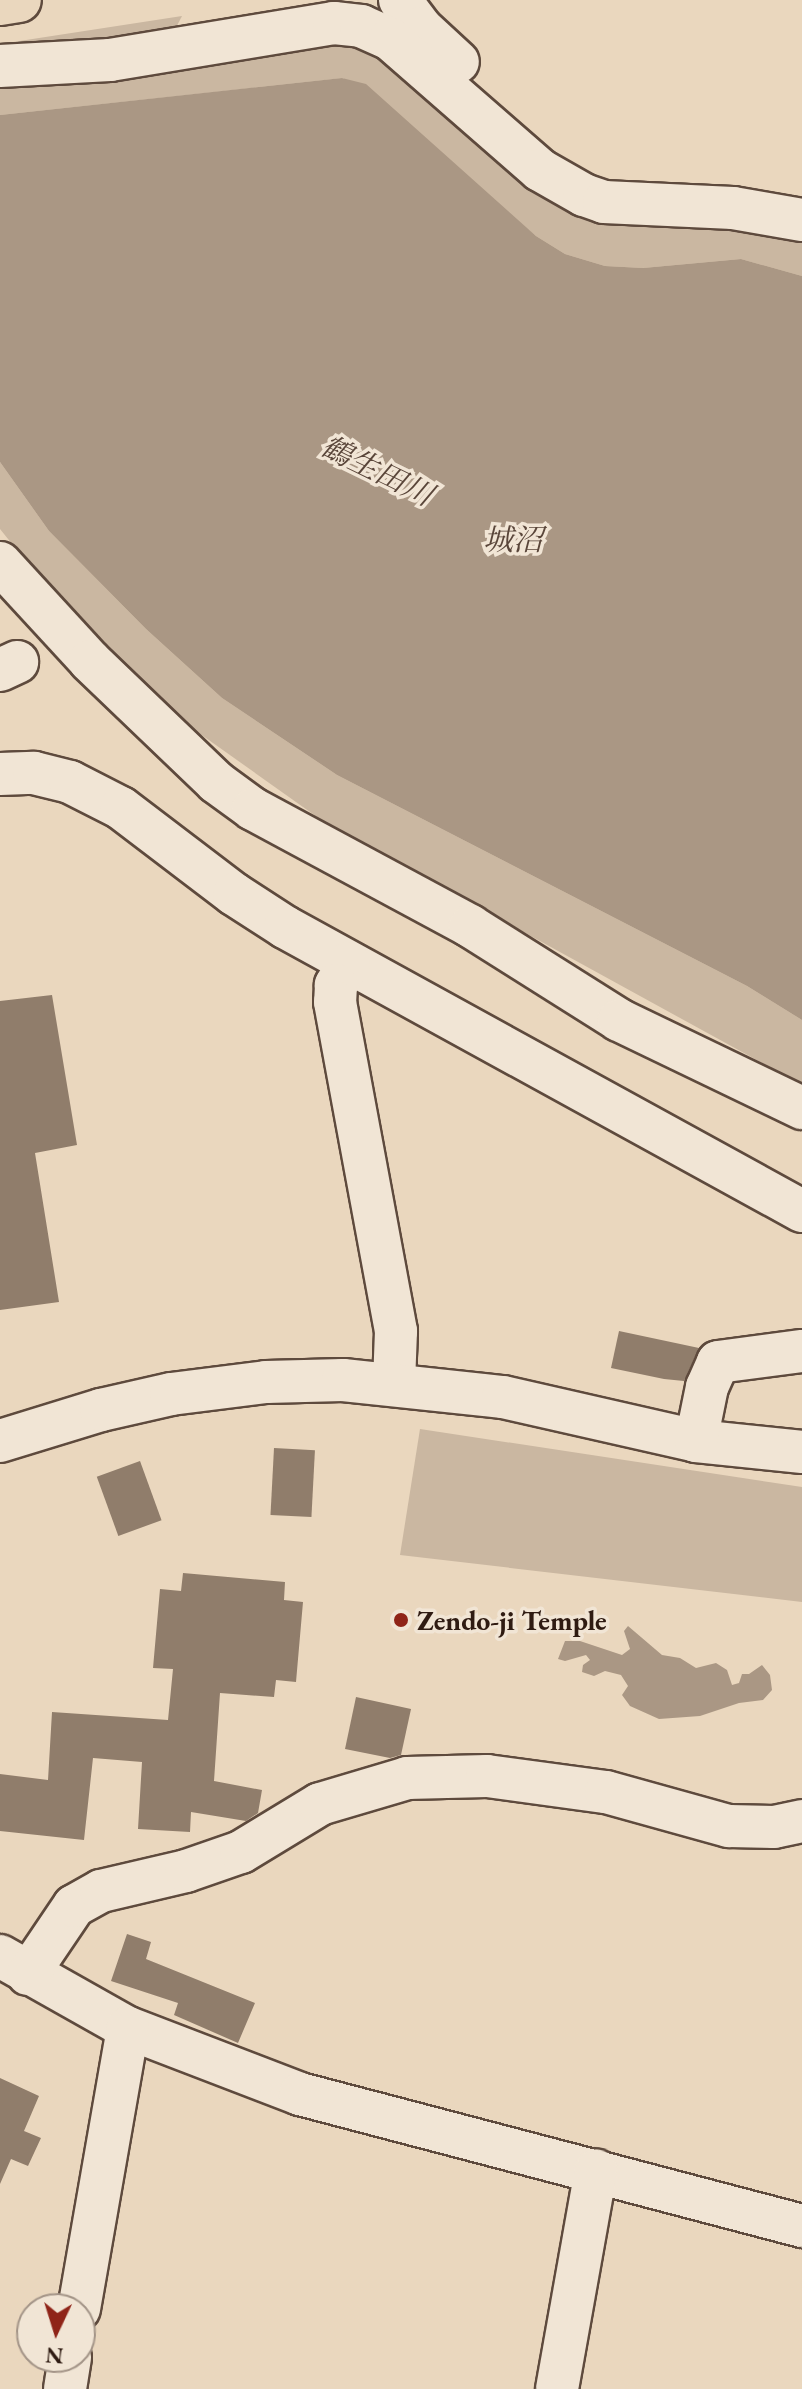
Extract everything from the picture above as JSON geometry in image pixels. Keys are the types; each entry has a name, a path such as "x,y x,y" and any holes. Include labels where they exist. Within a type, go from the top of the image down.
{"main road":[{"path":"0,3 19,0"}],"street":[{"path":"400,0 441,49 560,155 594,178 782,195 802,201"},
{"path":"0,66 110,60 334,23 361,26 390,39 540,170 584,195 604,202 733,208 802,220"},
{"path":"0,563 90,661 216,782 253,809 470,926 619,1020 802,1108"},
{"path":"0,774 34,773 70,782 121,808 234,894 349,963 802,1211"},
{"path":"349,963 336,985 335,1002 392,1305 396,1331 394,1383"},
{"path":"696,1441 707,1387 718,1362 802,1351"},
{"path":"0,1441 101,1410 171,1394 266,1382 394,1383 503,1397 696,1441 802,1452"},
{"path":"802,1821 774,1827 729,1826 606,1792 487,1776 407,1778 320,1804 241,1852 186,1871 101,1891 74,1906 14,1965 128,2028 300,2094 802,2226"},
{"path":"82,2293 128,2028"},
{"path":"557,2389 596,2170"}],"shaded area":[{"path":"182,16 168,43 0,57 0,44"},
{"path":"348,33 526,168 802,231 802,276 741,259 643,268 605,266 565,254 536,236 343,78 0,115 0,72"},
{"path":"0,462 49,531 146,629 222,698 337,775 747,986 802,1020 802,1085 327,824 175,716 53,595 0,529"},
{"path":"420,1429 802,1487 802,1602 400,1555"}],"water":[{"name":"城沼","path":"342,78 366,84 536,236 565,254 605,266 643,268 741,259 802,276 802,1020 747,986 337,775 222,698 146,629 49,531 0,462 0,115"},
{"path":"628,1626 662,1655 680,1658 696,1668 716,1663 727,1670 732,1685 739,1683 742,1674 749,1674 762,1665 770,1675 772,1690 763,1700 739,1703 700,1716 659,1719 630,1706 622,1695 628,1686 621,1675 605,1671 594,1676 582,1672 583,1665 590,1660 586,1655 565,1661 558,1659 565,1641 580,1641 622,1655 630,1649 624,1631"}],"building":[{"path":"52,995 77,1145 35,1153 59,1302 0,1310 0,1001"},
{"path":"619,1331 699,1348 684,1381 611,1368"},
{"path":"274,1448 315,1450 311,1517 270,1515"},
{"path":"140,1461 162,1520 118,1536 97,1477"},
{"path":"183,1573 285,1582 284,1600 303,1602 296,1682 276,1680 274,1697 220,1693 214,1781 262,1790 258,1813 246,1821 191,1812 190,1832 138,1829 142,1762 93,1758 84,1840 0,1831 0,1774 48,1780 52,1712 168,1720 173,1669 153,1668 160,1589 181,1591"},
{"path":"356,1697 411,1709 401,1755 390,1758 345,1749"},
{"path":"127,1934 151,1942 146,1959 255,2003 238,2043 174,2015 178,2003 111,1981"},
{"path":"0,2078 39,2096 24,2131 41,2138 28,2166 11,2159 0,2184"}],"place":[{"name":"Zendo-ji Temple","path":"401,1620"}],"water label":[{"name":"鶴生田川","path":"377,471"}]}
